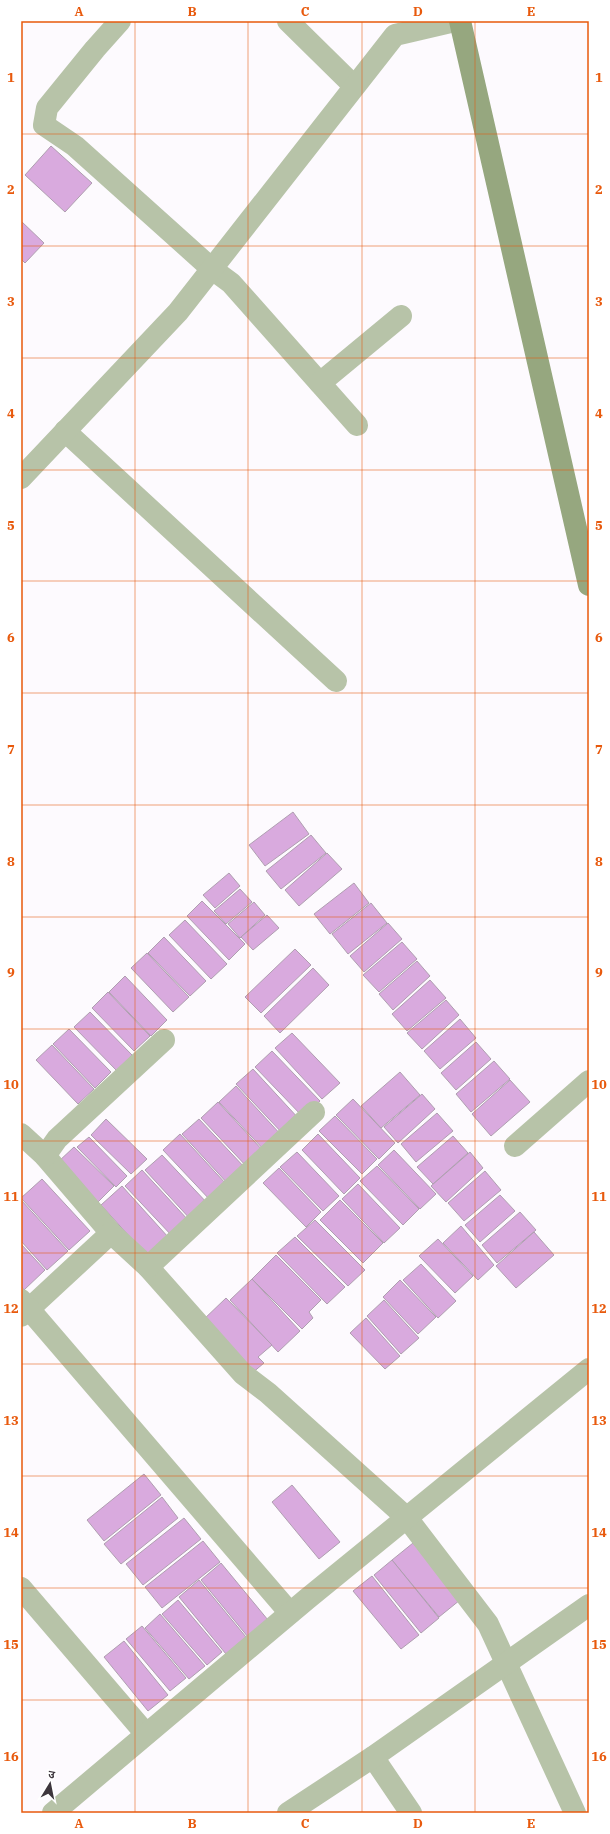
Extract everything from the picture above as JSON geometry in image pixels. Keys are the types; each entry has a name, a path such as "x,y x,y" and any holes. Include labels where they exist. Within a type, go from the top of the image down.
{"street":[{"path":"120,21 94,49 47,108 44,125 75,146 212,269 231,282 357,425"},
{"path":"288,21 354,86"},
{"path":"24,470 65,431 178,312 395,35 455,21"},
{"path":"460,21 589,585"},
{"path":"320,383 401,316"},
{"path":"65,431 336,681"},
{"path":"45,1156 57,1139 164,1040"},
{"path":"515,1146 589,1081"},
{"path":"148,1267 314,1112"},
{"path":"21,1134 45,1156 111,1233 148,1267 243,1374 268,1394 407,1518 488,1624 505,1664 575,1813"},
{"path":"111,1233 24,1308 290,1613"},
{"path":"53,1813 290,1613 589,1369"},
{"path":"21,1588 146,1734"},
{"path":"288,1813 372,1757 589,1605"},
{"path":"372,1757 411,1813"}],"building":[{"path":"51,146 92,183 65,212 25,175"},
{"path":"21,221 44,243 25,263 21,259"},
{"path":"293,812 309,834 265,866 249,845"},
{"path":"311,835 326,853 281,889 266,871"},
{"path":"327,853 342,869 299,906 285,890"},
{"path":"229,873 240,886 215,908 203,895"},
{"path":"354,883 369,903 330,934 314,914"},
{"path":"240,889 252,902 226,924 214,911"},
{"path":"202,901 245,944 229,960 187,916"},
{"path":"254,902 265,915 240,938 228,924"},
{"path":"371,903 387,923 348,954 332,934"},
{"path":"267,915 279,928 253,950 241,937"},
{"path":"185,920 227,964 211,979 169,935"},
{"path":"388,923 402,939 364,972 350,956"},
{"path":"164,937 206,981 190,996 148,953"},
{"path":"402,942 417,959 379,992 363,975"},
{"path":"295,949 311,965 261,1013 245,997"},
{"path":"147,953 189,997 173,1012 131,968"},
{"path":"417,961 430,976 393,1010 379,994"},
{"path":"313,968 329,985 280,1033 264,1016"},
{"path":"125,976 167,1020 151,1036 109,992"},
{"path":"430,980 446,998 407,1031 392,1014"},
{"path":"108,992 150,1036 134,1051 92,1008"},
{"path":"446,1000 459,1015 422,1049 407,1033"},
{"path":"90,1012 132,1055 117,1071 74,1027"},
{"path":"460,1019 476,1038 440,1069 424,1051"},
{"path":"69,1029 111,1072 95,1088 53,1044"},
{"path":"292,1033 340,1083 322,1099 275,1048"},
{"path":"476,1042 491,1059 456,1090 441,1073"},
{"path":"52,1045 94,1089 78,1104 36,1060"},
{"path":"272,1051 320,1101 303,1117 255,1067"},
{"path":"494,1061 510,1079 471,1112 456,1094"},
{"path":"253,1069 300,1120 284,1135 236,1084"},
{"path":"400,1072 420,1095 381,1128 361,1106"},
{"path":"510,1080 530,1102 491,1136 472,1114"},
{"path":"236,1086 283,1137 266,1152 219,1102"},
{"path":"422,1094 435,1109 398,1143 384,1127"},
{"path":"353,1099 395,1143 379,1159 336,1115"},
{"path":"218,1102 265,1153 248,1168 201,1118"},
{"path":"437,1113 453,1131 416,1162 401,1144"},
{"path":"335,1116 377,1159 362,1174 319,1131"},
{"path":"106,1119 147,1159 131,1174 91,1135"},
{"path":"199,1119 246,1169 229,1185 182,1134"},
{"path":"180,1134 227,1185 211,1201 163,1150"},
{"path":"318,1134 360,1178 344,1194 302,1150"},
{"path":"453,1136 468,1153 433,1184 417,1167"},
{"path":"89,1137 127,1176 116,1187 77,1147"},
{"path":"74,1147 114,1186 98,1202 58,1162"},
{"path":"394,1150 436,1194 420,1209 378,1165"},
{"path":"297,1152 339,1196 323,1211 280,1167"},
{"path":"470,1152 483,1168 446,1202 431,1186"},
{"path":"162,1155 209,1205 192,1221 145,1170"},
{"path":"377,1166 419,1209 403,1225 360,1181"},
{"path":"279,1168 321,1212 306,1227 263,1183"},
{"path":"142,1170 189,1221 173,1237 125,1186"},
{"path":"485,1171 501,1190 464,1221 448,1203"},
{"path":"42,1179 90,1231 69,1250 21,1198"},
{"path":"358,1184 400,1228 384,1243 342,1199"},
{"path":"122,1186 169,1238 148,1257 101,1205"},
{"path":"500,1195 515,1211 480,1242 465,1225"},
{"path":"21,1200 68,1251 47,1270 21,1241"},
{"path":"340,1200 383,1243 363,1263 320,1220"},
{"path":"520,1212 536,1230 497,1263 482,1245"},
{"path":"315,1220 365,1270 348,1286 297,1236"},
{"path":"461,1226 494,1265 478,1280 443,1243"},
{"path":"534,1232 554,1255 516,1288 496,1266"},
{"path":"295,1237 345,1287 327,1304 277,1253"},
{"path":"438,1239 473,1276 455,1293 419,1256"},
{"path":"21,1244 45,1270 24,1290 21,1286"},
{"path":"276,1255 321,1300 309,1312 313,1318 302,1329 252,1279"},
{"path":"421,1264 456,1301 438,1318 403,1280"},
{"path":"252,1279 300,1331 278,1352 230,1300"},
{"path":"400,1280 436,1317 418,1334 383,1297"},
{"path":"226,1298 272,1345 258,1357 264,1363 251,1374 201,1322"},
{"path":"384,1300 419,1338 401,1354 367,1316"},
{"path":"366,1318 400,1356 385,1369 350,1333"},
{"path":"144,1474 161,1495 104,1541 87,1520"},
{"path":"292,1485 340,1542 319,1559 272,1502"},
{"path":"162,1497 178,1518 121,1564 104,1544"},
{"path":"184,1518 201,1539 143,1585 126,1564"},
{"path":"203,1541 220,1562 162,1608 145,1587"},
{"path":"413,1543 460,1600 439,1617 392,1560"},
{"path":"392,1560 439,1618 421,1633 374,1575"},
{"path":"221,1563 268,1620 248,1637 201,1580"},
{"path":"372,1576 419,1635 401,1649 353,1591"},
{"path":"199,1580 246,1637 226,1654 179,1597"},
{"path":"178,1600 222,1652 207,1665 162,1614"},
{"path":"160,1614 205,1666 189,1679 145,1628"},
{"path":"142,1626 186,1678 170,1691 126,1639"},
{"path":"124,1641 168,1695 148,1711 104,1657"}]}
